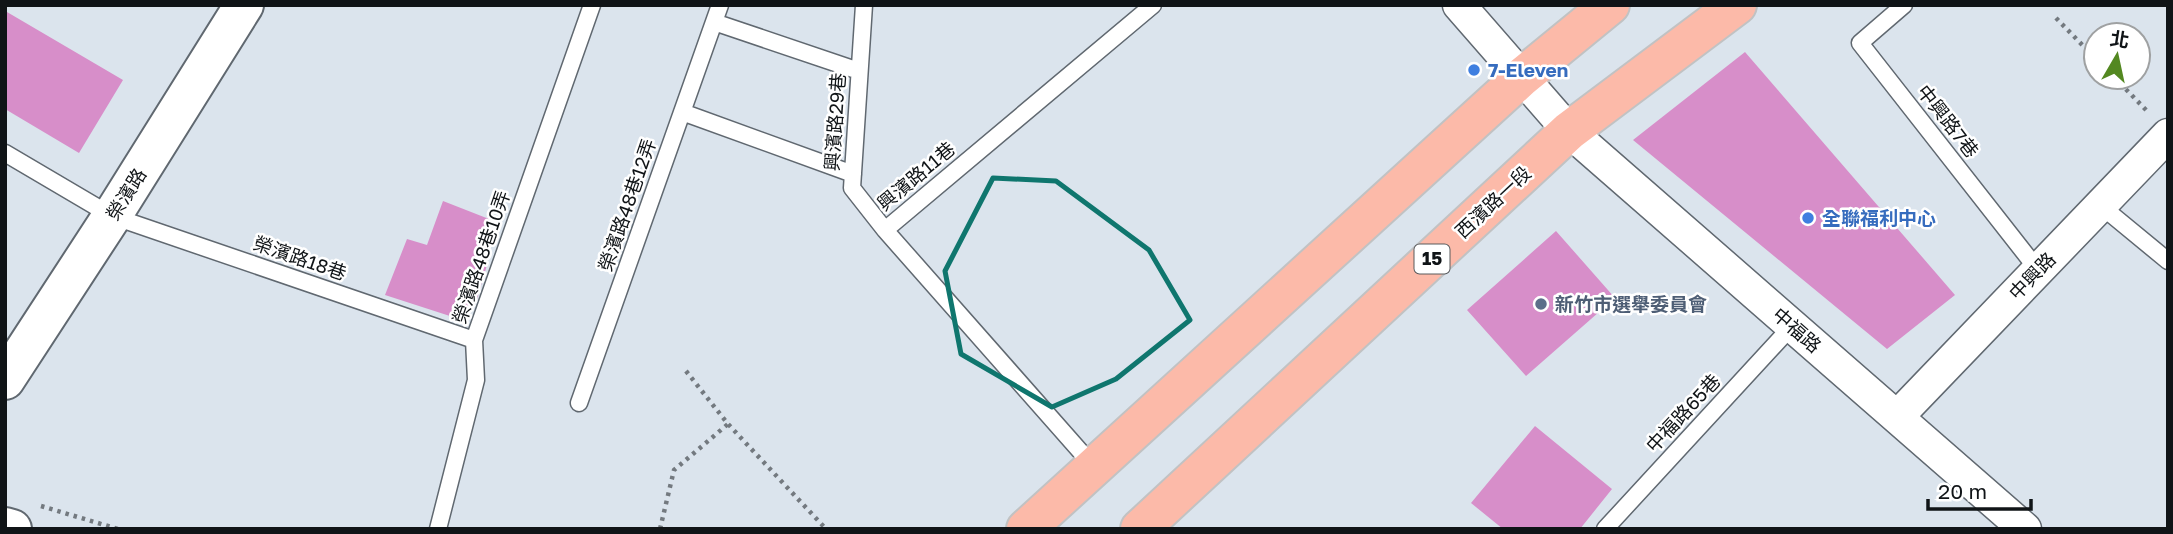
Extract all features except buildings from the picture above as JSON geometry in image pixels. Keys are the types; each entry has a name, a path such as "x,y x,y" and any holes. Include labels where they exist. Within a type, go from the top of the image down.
{"main road":[{"path":"1026,529 1522,77 1610,5"},
{"name":"西濱路一段","path":"1140,529 1569,131 1737,5"}],"street":[{"name":"榮濱路","path":"5,380 244,5"},
{"name":"中福路","path":"1459,5 1569,131 2025,529"},
{"name":"中興路","path":"1897,417 2099,205 2159,124"}],"lane":[{"name":"榮濱路48巷10弄","path":"438,529 476,380 474,340 592,5"},
{"name":"榮濱路48巷12弄","path":"579,403 720,5"},
{"name":"興濱路29巷","path":"864,5 852,188 885,230"},
{"name":"興濱路11巷","path":"1095,467 885,230 1153,5"},
{"name":"中興路7巷","path":"1904,5 1860,43 2038,270"},
{"path":"714,22 859,71"},
{"path":"682,112 853,174"},
{"name":"榮濱路18巷","path":"5,153 112,216 474,340"},
{"path":"2099,205 2168,261"},
{"name":"中福路65巷","path":"1605,529 1792,326"}],"path":[{"path":"2056,18 2082,45"},
{"path":"2127,91 2159,124"},
{"path":"686,371 728,424 826,529"},
{"path":"660,529 674,470 728,424"},
{"path":"16,519 118,529"}],"highlighted area":[{"path":"993,178 1056,181 1149,250 1190,320 1116,379 1052,407 961,354 945,271"}],"place":[{"name":"7-Eleven","path":"1474,70"},
{"name":"全聯福利中心","path":"1808,218"},
{"name":"新竹市選舉委員會","path":"1541,304"}]}
